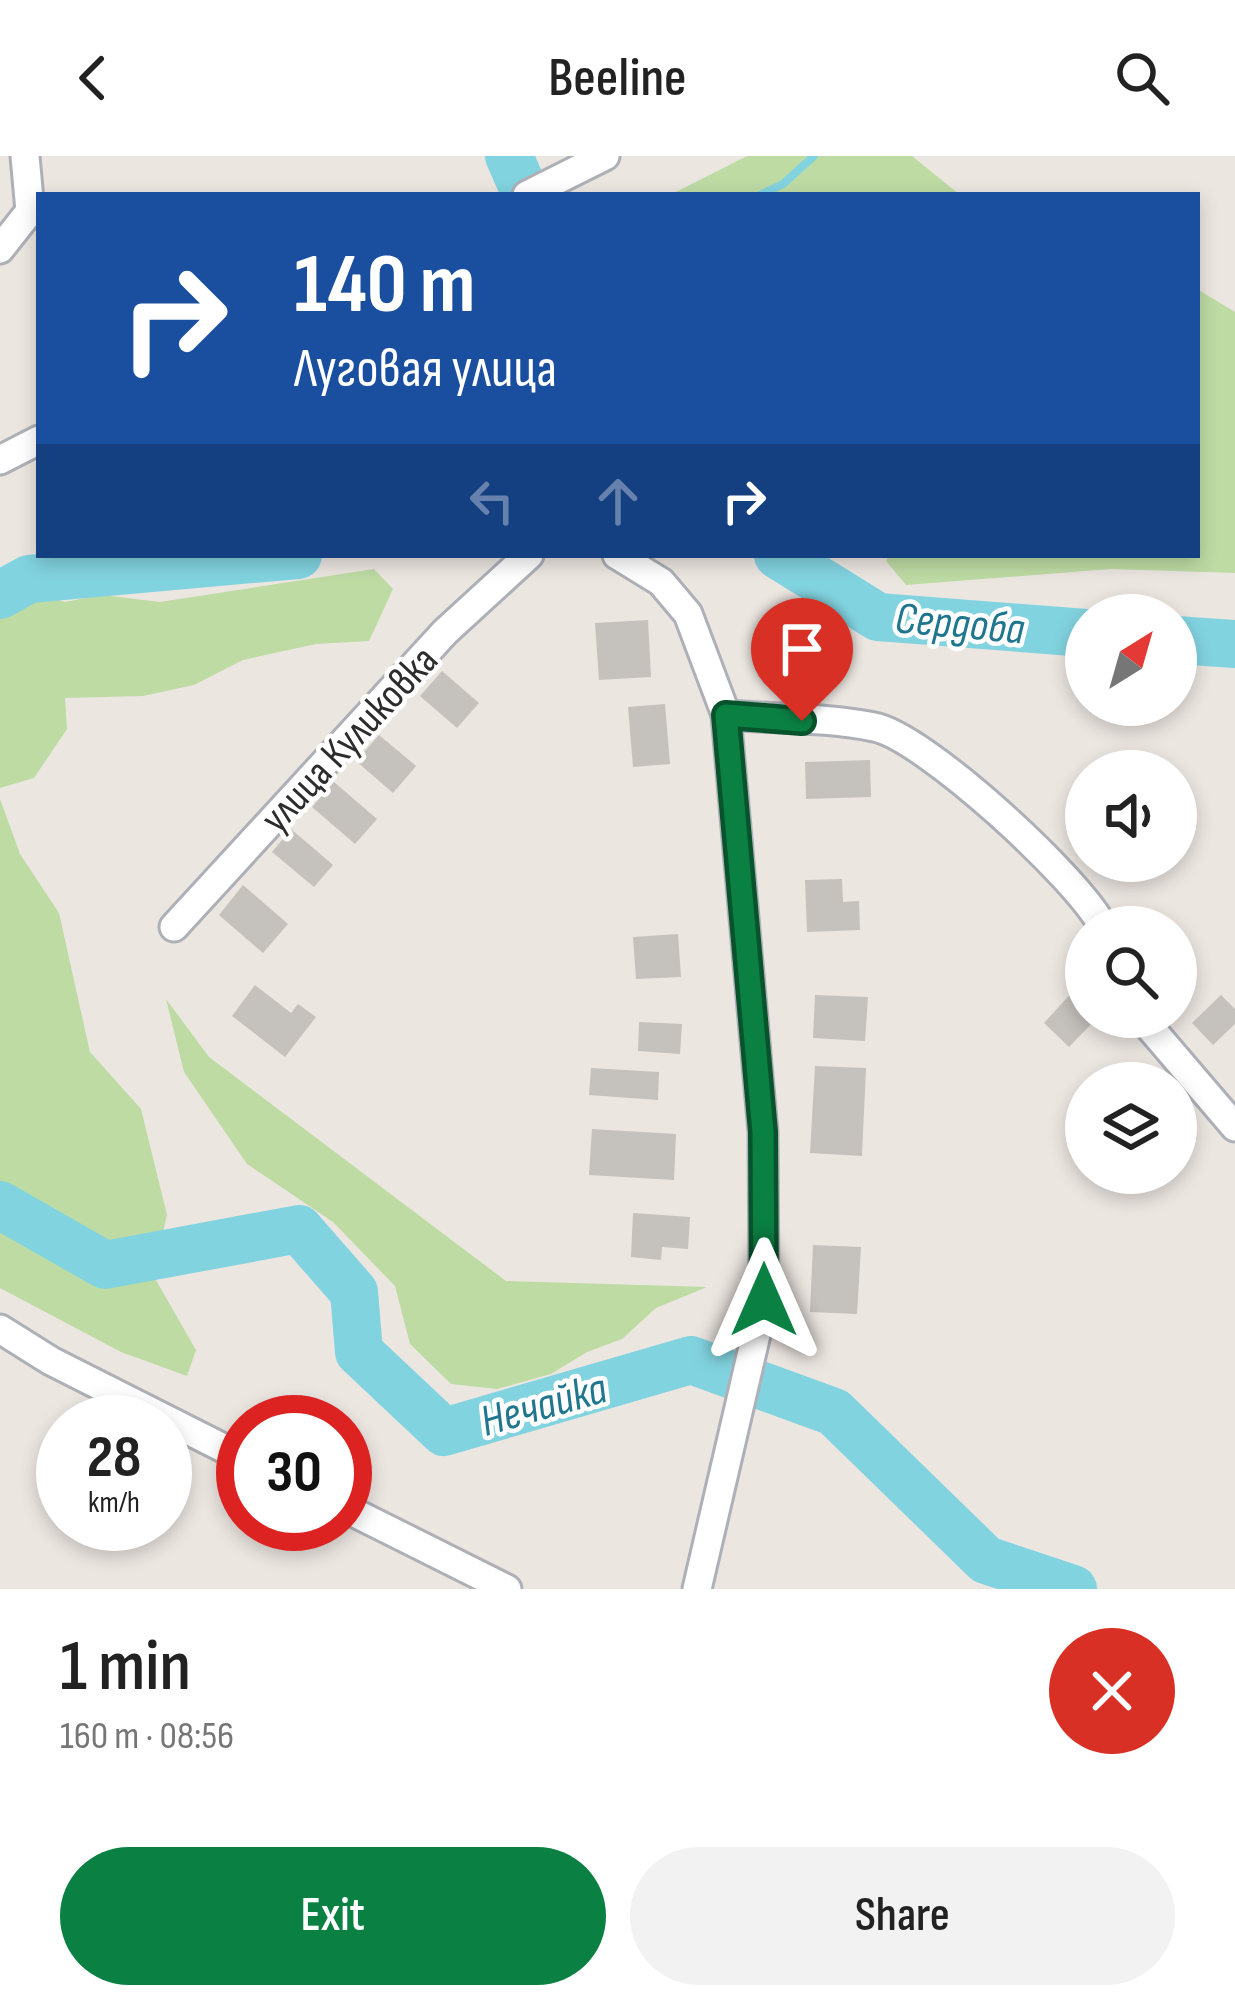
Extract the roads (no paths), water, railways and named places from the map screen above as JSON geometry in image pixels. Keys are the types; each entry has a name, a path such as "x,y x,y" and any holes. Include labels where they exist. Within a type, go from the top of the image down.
{"street":[{"path":"0,249 30,211 25,156"},
{"path":"533,192 605,156"},
{"path":"0,460 36,442"},
{"name":"улица Куликовка","path":"174,926 445,632 526,558"},
{"path":"622,558 662,582 688,614 726,715 763,1132 764,1300 697,1589"},
{"path":"726,715 879,727 1009,823 1058,869 1087,906"},
{"path":"1159,1038 1235,1127"},
{"path":"0,1329 51,1361 216,1444"},
{"path":"372,1522 507,1589"}],"waterway":[{"name":"Сердоба","path":"509,156 525,192"},
{"path":"766,192 783,184 814,156"},
{"name":"Нечайка","path":"0,595 29,579 264,558"},
{"name":"Сердоба","path":"783,558 878,617 1065,631"},
{"name":"Сердоба","path":"1197,641 1235,644"},
{"name":"Нечайка","path":"0,1205 105,1265 299,1229 354,1292 359,1352 444,1432 691,1360 834,1412 986,1560 1073,1589"}]}
